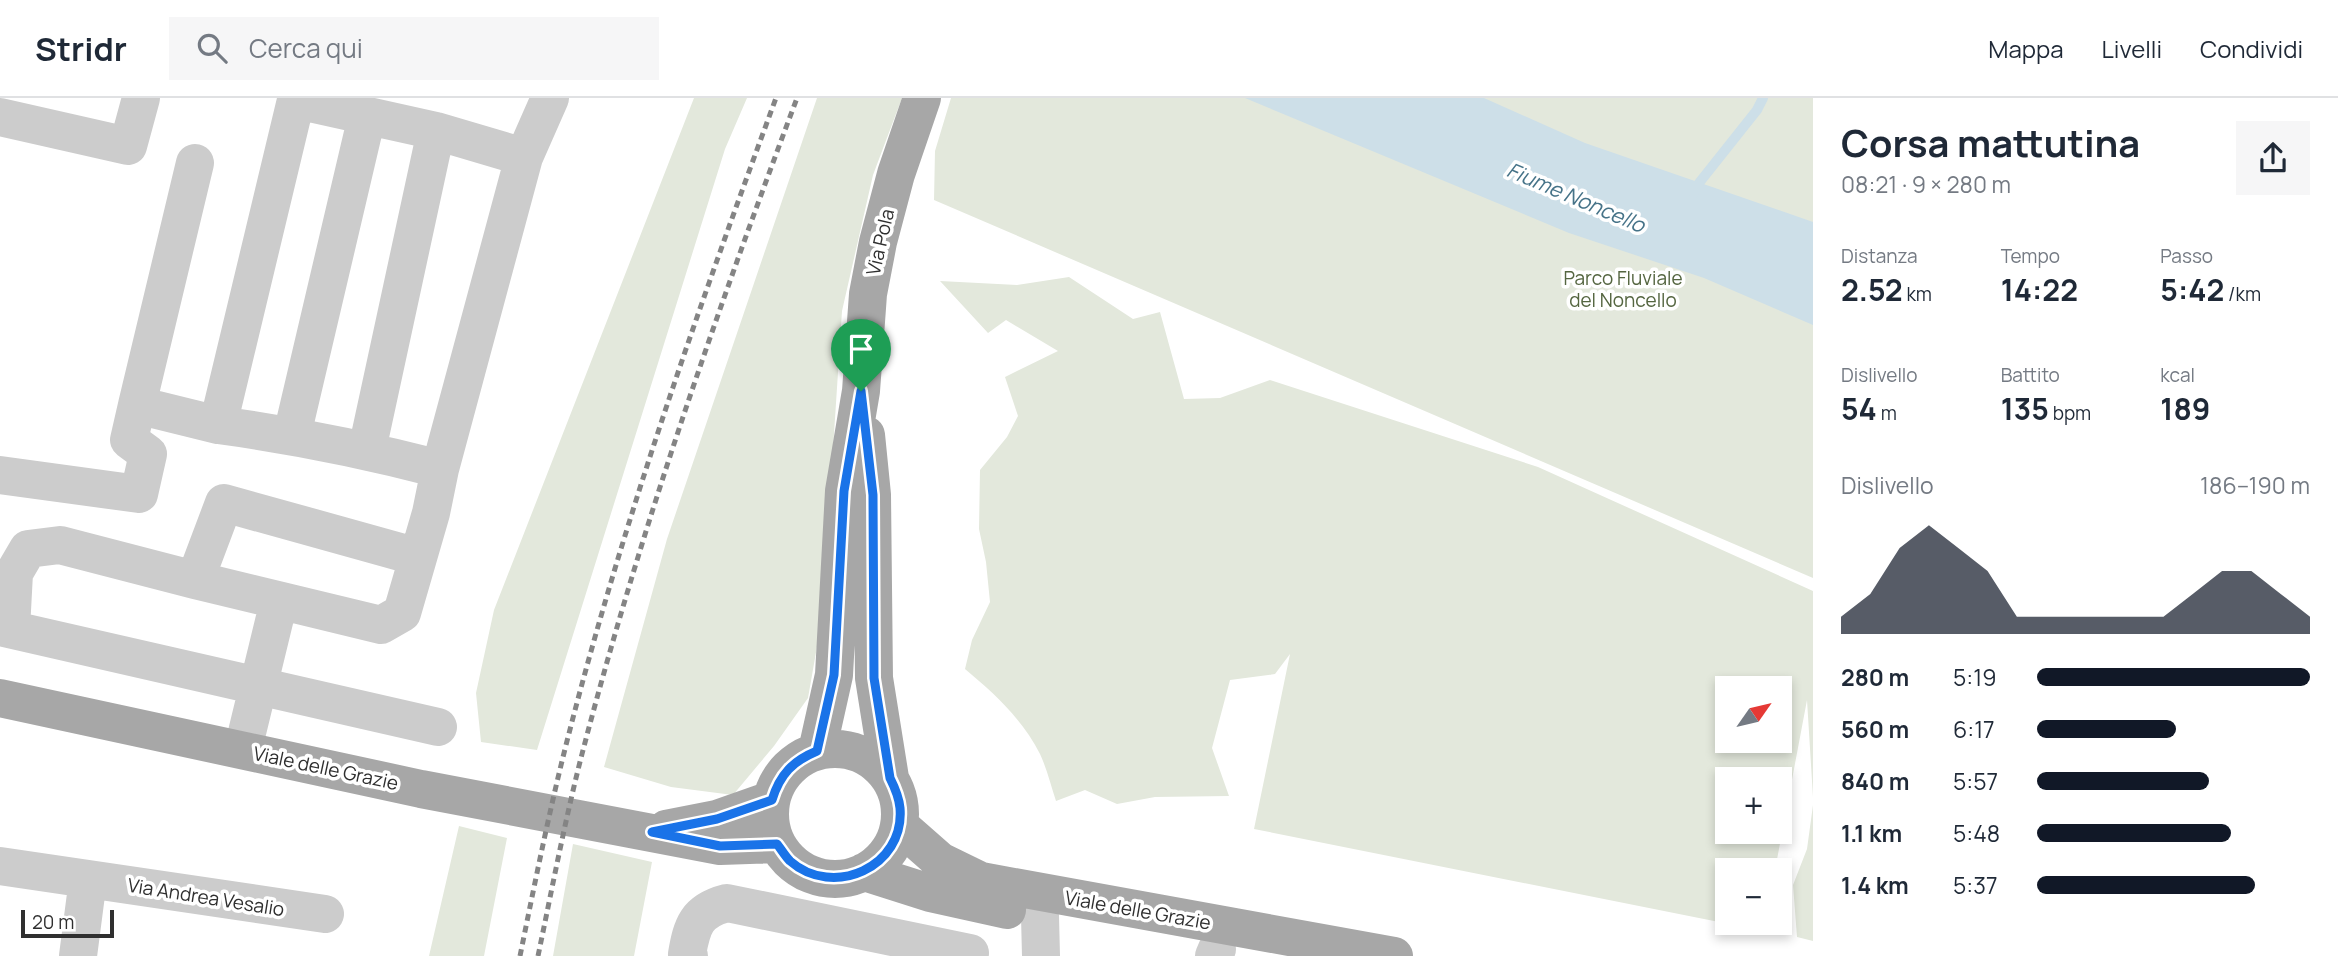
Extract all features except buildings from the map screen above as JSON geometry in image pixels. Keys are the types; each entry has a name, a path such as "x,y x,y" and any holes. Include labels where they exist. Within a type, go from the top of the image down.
{"main road":[{"name":"Via Pola","path":"817,751 834,675 844,491 861,391 868,294 878,242 916,113"},
{"name":"Via Pola","path":"861,391 873,495 874,678 890,778"},
{"name":"Viale delle Grazie","path":"0,698 421,789 720,846 777,844 789,860 806,872 824,878 845,878 864,872 979,905 1215,953 1255,956"},
{"path":"777,844 770,822 772,800 777,783 788,769 801,758 817,751 838,748 858,753 876,763 890,778 897,792 900,808 900,825 893,844 881,860 864,872"},
{"name":"Viale delle Grazie","path":"652,832 717,819 772,800"},
{"name":"Viale delle Grazie","path":"900,825 940,862 981,881 1382,955"}],"street":[{"path":"0,117 128,146 141,98"},
{"path":"438,727 6,628 14,573 28,549 60,545 381,625 402,613 524,157 550,98"},
{"path":"218,425 296,100 436,131 524,157"},
{"path":"292,435 367,116"},
{"path":"367,450 436,131"},
{"path":"0,475 139,494 148,454 129,440 195,163"},
{"path":"137,405 218,425 292,435 367,450 440,469"},
{"path":"195,580 223,503 418,557"},
{"path":"243,749 279,601"},
{"name":"Via Andrea Vesalio","path":"0,866 325,914"},
{"path":"78,956 88,879"},
{"path":"689,956 687,954 692,926 712,907 727,903 970,954 979,905"},
{"name":"Viale delle Grazie","path":"1041,916 1041,956"}],"green space":[{"path":"694,98 747,98 725,149 537,750 481,742 476,693 494,610"},
{"path":"817,98 902,98 873,175 842,311 822,618 808,698 774,746 733,795 671,787 604,767 667,539"},
{"name":"Parco Fluviale del Noncello","path":"951,98 1813,98 1813,578 934,200 935,151"},
{"path":"1069,277 1133,319 1160,312 1184,399 1220,398 1270,380 1538,467 1813,591 1813,797 1807,700 1792,780 1792,767 1715,767 1715,844 1780,844 1777,858 1715,858 1715,921 1254,829 1290,654 1275,674 1230,680 1212,748 1229,796 1155,797 1117,804 1085,790 1056,801 1042,760 1025,730 997,697 965,669 972,640 990,602 979,529 980,470 1007,437 1018,416 1005,377 1058,351 1006,320 988,333 940,281 1017,285"},
{"path":"1813,805 1813,941 1797,937 1793,885 1807,849"},
{"path":"459,826 507,838 484,956 429,956"},
{"path":"573,844 652,862 634,956 553,956"}],"water":[{"name":"Fiume Noncello","path":"1245,98 1484,98 1585,143 1813,222 1813,325 1704,278 1569,233"}],"waterway":[{"path":"1694,193 1757,110 1763,98"}],"railway":[{"path":"520,956 559,775 610,584 689,339 776,98"},
{"path":"538,956 576,779 654,505 737,260 797,98"}],"route":[{"path":"861,391 873,495 874,678 890,778 897,792 900,808 900,825 893,844 881,860 864,872 845,878 824,878 806,872 789,860 777,844 720,846 652,832 717,819 772,800 777,783 788,769 801,758 817,751 834,675 844,491 861,391"}]}
